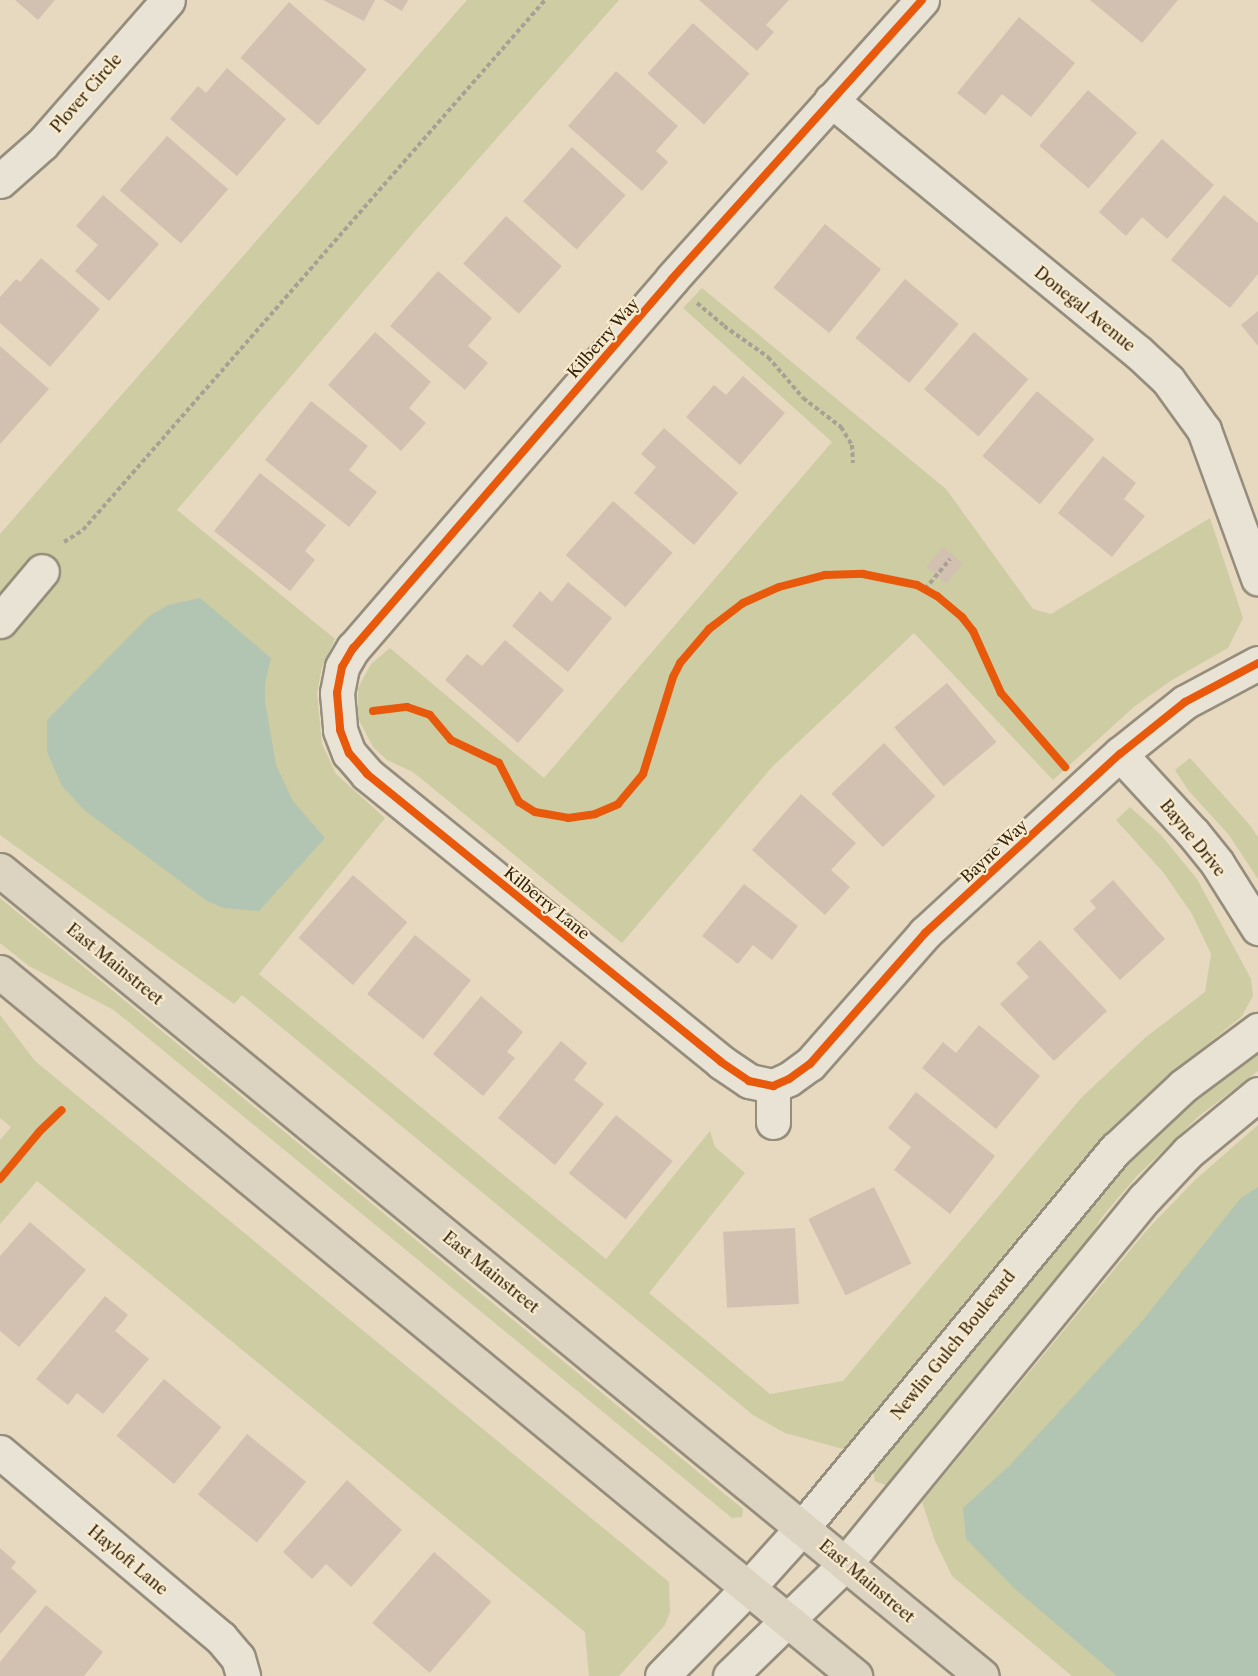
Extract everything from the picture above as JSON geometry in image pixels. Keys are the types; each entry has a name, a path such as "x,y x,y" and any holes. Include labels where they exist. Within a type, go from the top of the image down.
{"main road":[{"name":"East Mainstreet","path":"0,870 982,1676"},
{"path":"0,972 855,1676"}],"street":[{"name":"Plover Circle","path":"0,181 42,144 168,0"},
{"name":"Kilberry Way","path":"336,711 342,667 353,648 672,279 922,0"},
{"name":"Donegal Avenue","path":"831,100 1156,367 1182,397 1204,430 1258,578"},
{"path":"0,621 42,571"},
{"name":"Bayne Way","path":"773,1086 789,1079 810,1064 925,933 1120,754 1185,702 1258,663"},
{"name":"Kilberry Lane","path":"336,711 349,753 367,774 721,1062 749,1081 773,1086"},
{"name":"Bayne Drive","path":"1120,754 1193,832 1217,863 1258,928"},
{"name":"Newlin Gulch Boulevard","path":"662,1676 747,1589 802,1528 1111,1155 1183,1086 1258,1029"},
{"path":"773,1086 773,1122"},
{"path":"730,1676 845,1564 1145,1198 1188,1152 1258,1094"},
{"name":"Hayloft Lane","path":"0,1452 221,1638 238,1658 243,1676"}],"path":[{"path":"60,544 83,530 545,0"},
{"path":"691,298 724,326 768,357 804,398 841,427 852,445 854,463"},
{"path":"925,589 950,559"},
{"path":"373,711 407,707 424,712 457,743 499,763 515,796 526,807 546,816 568,818 587,816 618,804 637,784 648,764 668,689 680,663 705,634 734,609 779,586 825,575 872,576 925,589 937,596 968,624 1001,693 1065,767"},
{"path":"0,1179 40,1131 62,1110"}],"shaded area":[{"path":"467,0 619,0 413,233 177,510 335,639 322,667 317,693 322,744 336,774 385,818 259,974 606,1259 710,1131 715,1147 745,1173 649,1293 770,1394 843,1381 1081,1098 1146,1037 1205,992 1211,954 1192,914 1163,872 1116,820 1130,807 1161,835 1197,879 1251,979 1253,996 1242,1016 1153,1089 1110,1129 843,1449 785,1433 753,1415 242,995 234,1004 0,835 0,534"},
{"path":"702,288 946,489 1033,609 1051,614 1210,518 1243,618 1228,648 1172,680 1135,706 1053,780 914,633 772,767 622,943 413,772 387,760 373,747 358,718 358,688 371,664 390,648 544,778 832,442 683,308"},
{"path":"200,598 271,658 265,684 265,701 276,765 293,801 325,838 259,911 224,908 207,901 84,810 62,786 47,752 47,720 149,616 168,605"},
{"path":"1190,758 1258,837 1258,879 1229,835 1188,790 1175,770"},
{"path":"0,898 743,1509 742,1517 732,1518 114,1010 29,966 0,943"},
{"path":"0,1015 35,1061 669,1582 670,1612 665,1625 619,1676 589,1676 585,1632 37,1181 0,1224 0,1140 11,1127 0,1118"},
{"path":"1258,1050 1258,1071 1199,1116 1137,1176 1102,1217 1079,1255 894,1480 885,1485 875,1481 873,1471 877,1465 1125,1162 1185,1105"},
{"path":"1258,1125 1258,1676 1072,1676 952,1576 935,1541 922,1502 1146,1231 1195,1180"},
{"path":"1258,1187 1258,1676 1117,1676 1014,1588 966,1539 963,1508 1009,1466 1138,1326 1241,1198"}],"building":[{"path":"15,0 55,0 38,20"},
{"path":"323,0 375,0 364,21"},
{"path":"383,0 408,0 402,11"},
{"path":"699,0 789,0 766,25 774,32 757,51"},
{"path":"1090,0 1178,0 1142,43"},
{"path":"289,2 367,70 318,125 240,58"},
{"path":"1019,17 1075,63 1031,117 1002,94 985,115 957,93"},
{"path":"693,23 749,74 704,124 647,74"},
{"path":"227,68 286,119 237,176 170,119 198,86 206,93"},
{"path":"616,71 678,126 656,151 668,162 642,191 568,126"},
{"path":"1088,90 1137,133 1089,188 1039,146"},
{"path":"167,136 228,189 181,243 120,190"},
{"path":"1162,139 1214,185 1167,239 1142,217 1126,236 1099,212"},
{"path":"572,147 626,195 577,249 523,201"},
{"path":"103,195 159,244 109,301 75,271 98,245 76,226"},
{"path":"1224,195 1258,223 1258,274 1230,308 1171,260"},
{"path":"506,216 562,266 519,314 463,264"},
{"path":"825,224 881,269 829,333 773,288"},
{"path":"41,258 100,309 50,367 0,323 0,297 16,279 20,282"},
{"path":"438,271 492,318 468,346 488,363 465,390 390,326"},
{"path":"905,279 959,324 909,383 856,338"},
{"path":"1258,311 1258,346 1241,325"},
{"path":"375,332 431,382 409,408 426,423 401,451 328,385"},
{"path":"974,332 1028,379 978,437 924,389"},
{"path":"0,346 49,389 0,444"},
{"path":"743,376 785,413 740,465 686,417 714,385 726,395"},
{"path":"1037,391 1094,439 1040,504 982,456"},
{"path":"311,401 368,446 349,470 377,492 349,527 265,460"},
{"path":"664,428 738,493 694,545 634,493 656,467 641,454"},
{"path":"1103,456 1136,483 1124,499 1145,516 1112,557 1058,513"},
{"path":"260,473 326,525 305,551 315,560 290,591 214,531"},
{"path":"613,501 673,553 625,607 566,555"},
{"path":"943,547 963,564 946,584 926,567"},
{"path":"568,582 612,618 568,672 512,626 540,591 552,602"},
{"path":"505,640 564,690 518,743 445,680 467,654 482,666"},
{"path":"947,683 996,742 944,786 894,727"},
{"path":"884,743 935,796 883,847 831,794"},
{"path":"801,794 856,843 831,870 850,887 825,915 752,850"},
{"path":"353,875 407,922 353,985 299,938"},
{"path":"1113,880 1165,939 1120,980 1073,929 1096,908 1090,901"},
{"path":"744,884 798,926 772,960 753,945 738,964 702,936"},
{"path":"415,935 471,980 423,1039 367,994"},
{"path":"1040,940 1107,1011 1054,1061 1000,1004 1029,977 1016,963"},
{"path":"481,996 523,1032 507,1052 515,1058 483,1096 433,1054"},
{"path":"979,1025 1040,1076 996,1129 922,1068 943,1042 956,1053"},
{"path":"561,1041 587,1063 574,1080 604,1104 555,1165 498,1118"},
{"path":"916,1092 995,1156 950,1214 894,1170 911,1147 888,1128"},
{"path":"616,1115 673,1161 626,1219 569,1173"},
{"path":"874,1187 911,1263 846,1295 808,1219"},
{"path":"30,1222 86,1270 19,1347 0,1331 0,1256"},
{"path":"795,1228 799,1304 727,1308 723,1232"},
{"path":"105,1296 128,1315 115,1331 149,1359 103,1414 77,1393 68,1405 36,1379"},
{"path":"164,1379 221,1427 174,1484 116,1436"},
{"path":"247,1434 306,1482 257,1542 198,1495"},
{"path":"347,1480 402,1530 351,1587 326,1564 312,1579 283,1552"},
{"path":"0,1548 16,1562 11,1568 37,1591 0,1634"},
{"path":"434,1552 491,1602 430,1673 372,1623"},
{"path":"46,1605 103,1652 84,1676 0,1676 0,1662"}],"cycle path":[{"path":"922,0 672,279 353,648 342,667 337,693 340,730 349,753 367,774 721,1062 749,1081 773,1086 789,1079 810,1064 925,933 1120,754 1185,702 1258,663"},
{"path":"373,711 407,707 430,715 451,740 499,763 519,802 535,812 568,818 595,814 618,804 643,774 673,677 680,663 709,629 743,603 779,587 825,575 863,574 917,585 937,596 962,617 973,631 1001,693 1065,767"},
{"path":"0,1179 40,1131 62,1110"}]}
